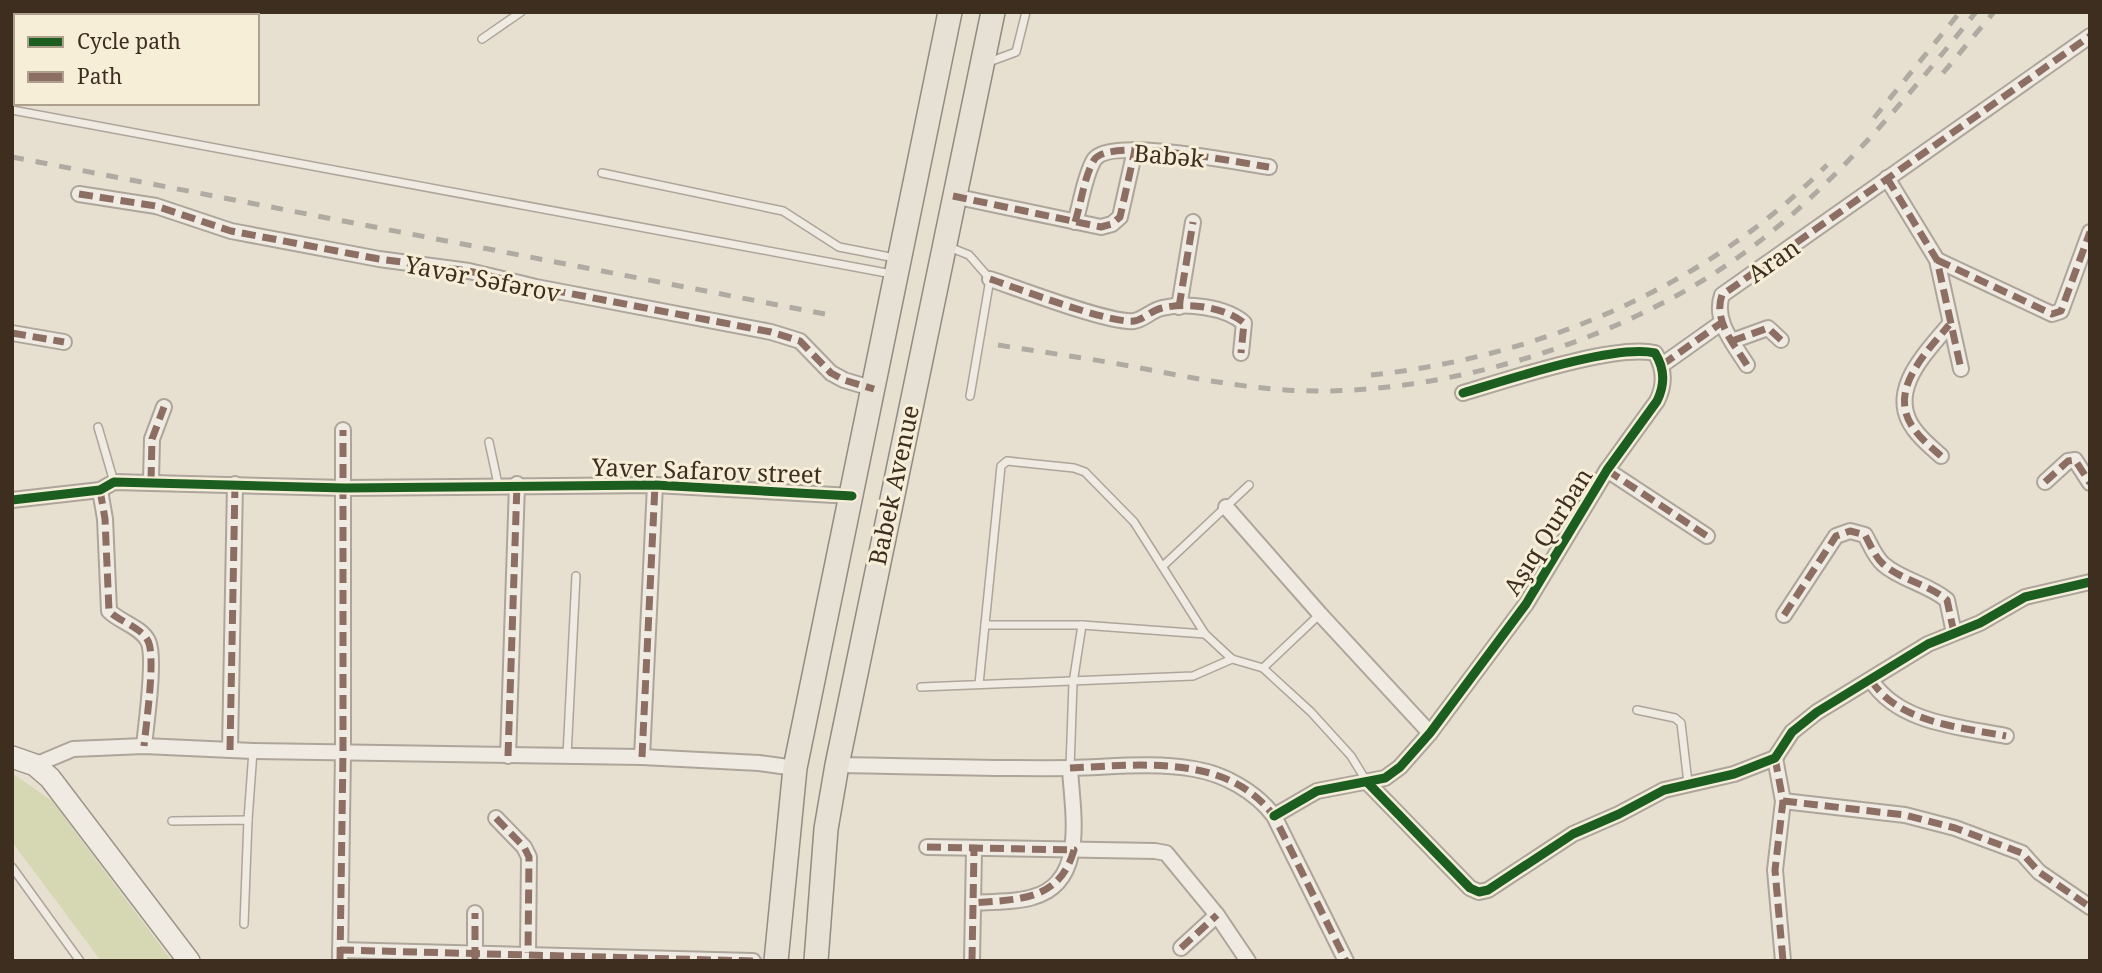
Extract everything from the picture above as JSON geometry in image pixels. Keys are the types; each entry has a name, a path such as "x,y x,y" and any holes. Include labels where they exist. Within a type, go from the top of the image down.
{"main road":[{"name":"Babek Avenue","path":"776,961 795,768 950,12"},
{"name":"Babek Avenue","path":"816,961 826,829 837,765 993,12"}],"street":[{"name":"Aran","path":"1721,323 1718,306 1722,295 1886,177 2090,36"},
{"path":"953,195 1101,227 1112,225 1120,217 1135,150"},
{"name":"Babək","path":"1075,222 1094,160 1104,152 1135,150 1269,167"},
{"path":"1886,177 1937,260 1949,325 1961,369"},
{"name":"Yavər Səfərov","path":"79,194 156,206 232,231 379,259 469,271 536,288 771,332 800,341 831,373 844,380 874,388"},
{"path":"1179,307 1193,222"},
{"path":"1937,260 2052,314 2061,311 2069,294 2090,232"},
{"path":"989,279 1111,318 1135,321 1164,307 1197,307 1236,316 1244,323 1241,353"},
{"path":"1463,393 1548,368 1640,349 1655,353 1662,365 1721,323 1747,365"},
{"path":"1941,456 1913,428 1906,407 1906,384 1915,367 1949,325"},
{"path":"1732,341 1768,328 1781,340"},
{"path":"12,333 64,342"},
{"name":"Aşıq Qurban","path":"1274,816 1317,791 1385,778 1400,767 1430,733 1527,604 1607,470 1657,401 1663,390 1662,365"},
{"path":"151,481 152,439 164,407"},
{"path":"343,430 344,752 340,955 475,957 528,953 752,961"},
{"path":"2045,482 2068,461 2075,460 2090,483"},
{"path":"1607,470 1707,536"},
{"path":"12,500 100,490 114,482 345,488"},
{"path":"230,750 235,484"},
{"name":"Yaver Safarov street","path":"345,488 498,484 655,485 852,496"},
{"path":"508,756 517,484"},
{"name":"Yaver Safarov street","path":"642,757 655,485"},
{"path":"100,490 106,519 106,599 109,611 118,621 142,633 151,652 144,746"},
{"path":"1226,507 1430,733"},
{"path":"1784,615 1836,536 1850,531 1865,535 1880,562 1889,569 1933,589 1947,600 1954,633"},
{"path":"1367,782 1470,888 1479,892 1502,884 1535,856 1573,834 1664,790 1734,774 1775,758 1792,732 1817,712 1928,644 1980,623 2025,597 2090,582"},
{"path":"1871,680 1879,692 1896,705 1934,722 2006,736"},
{"path":"35,765 73,749 144,746 253,751 642,757 759,763 795,768"},
{"path":"12,757 35,765 78,812 189,961"},
{"path":"1775,758 1783,801 1775,870 1783,961"},
{"path":"837,765 1070,768 1157,765 1196,769 1248,791 1264,803 1274,816 1346,961"},
{"path":"973,903 1034,897 1049,888 1069,868 1074,850 1070,768"},
{"path":"1783,801 1905,815 1955,828 2022,853 2039,872 2090,907"},
{"path":"496,818 524,847 529,857 528,953"},
{"path":"927,847 974,850 1155,850 1166,853 1217,915 1248,961"},
{"path":"972,961 974,850"},
{"path":"475,913 475,957"},
{"path":"1181,948 1217,915"}],"lane":[{"path":"482,39 521,12"},
{"path":"982,64 1016,52 1026,12"},
{"path":"12,110 897,267"},
{"path":"602,173 783,211 839,247 897,267"},
{"path":"943,244 969,255 989,279 970,396"},
{"path":"98,427 114,482"},
{"path":"489,442 498,484"},
{"path":"979,684 1001,466 1007,461 1074,468 1085,472 1134,522 1205,634 1232,659 1263,668 1311,712 1351,756 1367,782"},
{"path":"1163,566 1249,485"},
{"path":"566,757 576,576"},
{"path":"1263,668 1320,614"},
{"path":"985,625 1082,625 1205,634"},
{"path":"1070,768 1073,682 1082,625"},
{"path":"921,687 1194,676 1232,659"},
{"path":"1637,710 1675,718 1681,723 1688,783"},
{"path":"244,924 253,751"},
{"path":"172,821 248,820"},
{"path":"12,867 80,961"}],"green space":[{"path":"12,773 52,801 172,961 101,961 12,842"}],"railway":[{"path":"1874,118 1960,12"},
{"path":"998,345 1224,383 1319,391 1373,389 1429,381 1541,354 1596,334 1649,310 1699,283 1776,228 1868,140 1976,12"},
{"path":"1943,73 1994,12"},
{"path":"12,157 835,316"},
{"path":"1371,375 1434,366 1497,352 1558,333 1617,309 1675,280 1729,247 1780,208 1827,165"}],"marked path":[{"path":"1747,365 1723,323 1720,314 1722,295 2090,36"},
{"path":"1075,222 1085,182 1094,160 1105,153 1124,150 1177,153 1269,167"},
{"path":"953,196 1101,227 1112,224 1120,217 1135,150"},
{"path":"1887,178 1937,260 1961,369"},
{"path":"79,194 156,206 231,231 379,259 469,271 536,287 771,332 800,341 831,373 874,389"},
{"path":"1179,307 1193,222"},
{"path":"1937,260 2052,314 2061,311 2090,232"},
{"path":"990,279 1085,311 1122,320 1134,321 1158,309 1172,306 1205,307 1227,313 1244,323 1241,353"},
{"path":"1662,365 1721,323"},
{"path":"1941,456 1914,429 1904,401 1912,373 1949,325"},
{"path":"1732,341 1768,328 1781,340"},
{"path":"12,333 64,342"},
{"path":"151,481 152,439 164,407"},
{"path":"340,961 343,430"},
{"path":"2045,482 2068,461 2075,460 2090,483"},
{"path":"1607,470 1707,536"},
{"path":"230,750 235,484"},
{"path":"508,756 517,484"},
{"path":"642,757 655,485"},
{"path":"100,490 105,519 109,611 145,636 150,649 151,675 144,746"},
{"path":"1784,615 1836,536 1850,531 1865,535 1878,558 1890,569 1947,600 1954,633"},
{"path":"1871,680 1897,706 1913,714 1950,726 2006,736"},
{"path":"1775,758 1783,801 1775,870 1783,961"},
{"path":"1070,768 1124,765 1180,767 1207,772 1232,782 1255,796 1274,816 1346,961"},
{"path":"1783,801 1905,815 1955,828 2022,853 2039,872 2090,907"},
{"path":"496,818 524,847 529,857 528,953"},
{"path":"927,847 1074,850 1067,867 1047,889 1021,898 973,903"},
{"path":"972,961 974,850"},
{"path":"475,913 475,961"},
{"path":"1181,948 1217,915"},
{"path":"340,950 753,961"}],"cycle path":[{"path":"1274,816 1317,791 1385,778 1400,767 1430,733 1526,604 1607,470 1657,401 1663,377 1655,353 1637,352 1588,358 1463,393"},
{"path":"12,500 100,490 114,482 345,488 655,485 852,496"},
{"path":"1367,782 1470,888 1479,892 1488,890 1573,834 1664,790 1734,774 1775,758 1792,732 1817,712 1928,644 1980,623 2025,597 2090,582"}]}
